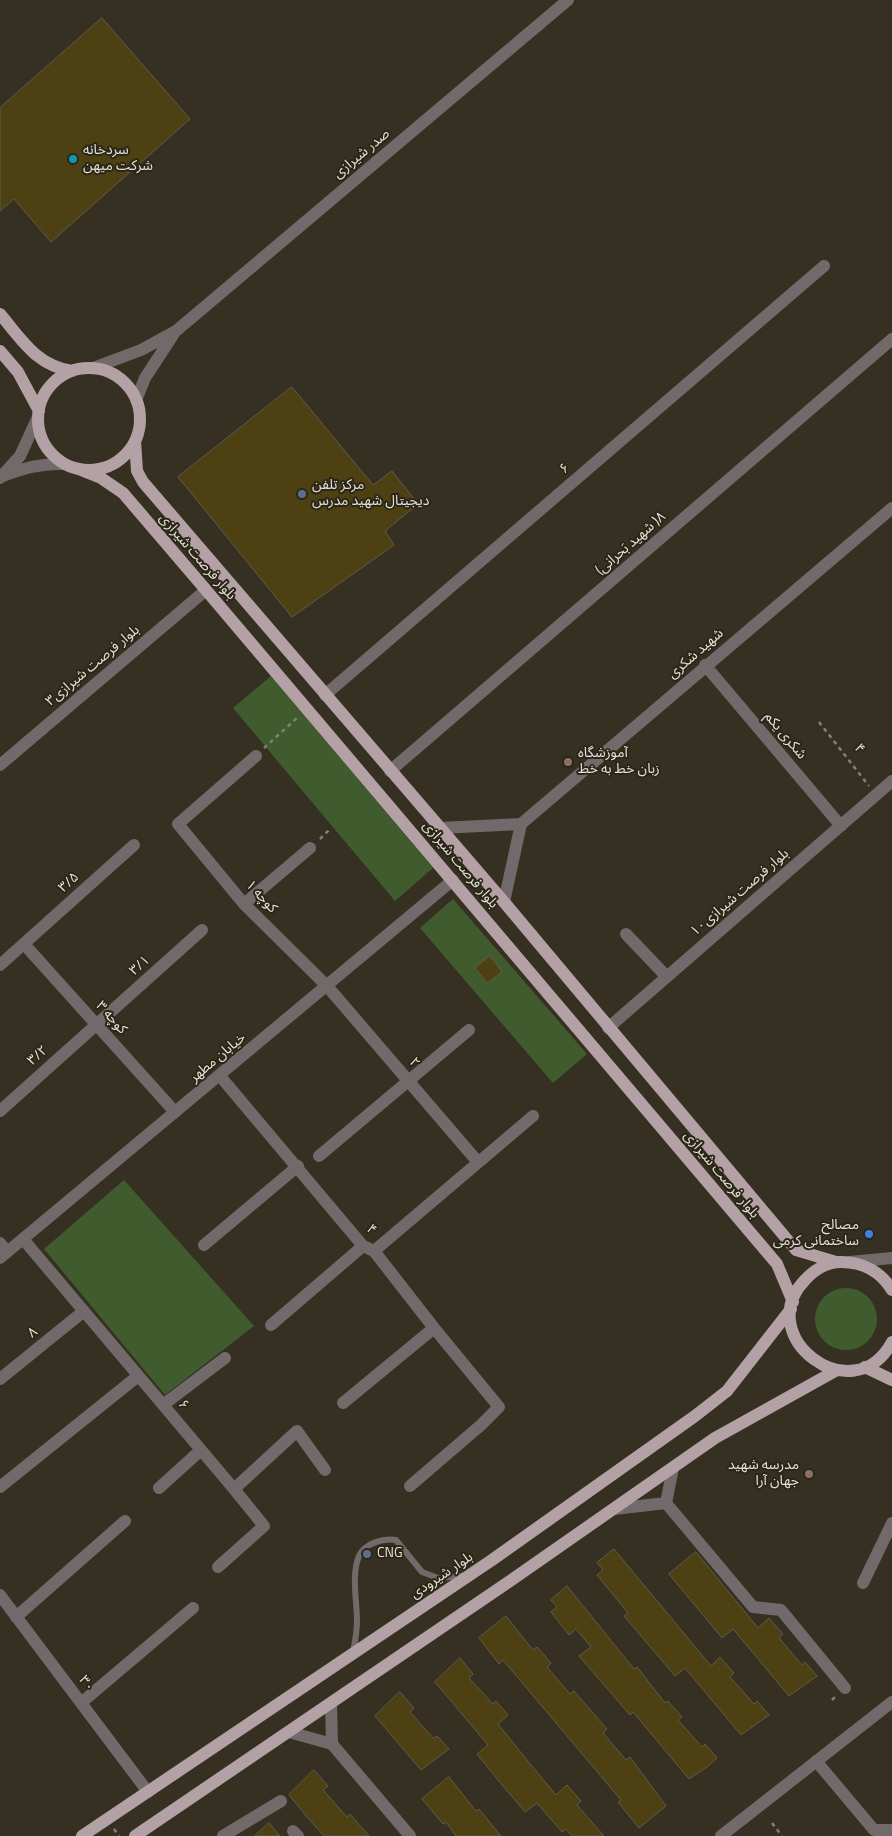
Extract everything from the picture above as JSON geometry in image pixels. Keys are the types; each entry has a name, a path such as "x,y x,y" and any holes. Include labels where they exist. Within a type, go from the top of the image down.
{"main road":[{"path":"0,314 38,359 50,366 72,371 93,368 119,378 136,400 140,421 135,441 123,458 110,466 92,470 81,470 64,464 50,452 38,427 38,414 48,389 56,380 72,371"},
{"path":"0,351 18,372 38,414"},
{"name":"بلوار فرصت شیرازی","path":"135,441 137,470 143,482 504,902 796,1250 836,1262"},
{"name":"بلوار فرصت شیرازی","path":"81,470 107,481 123,493 777,1264 792,1306 791,1324 801,1349 812,1360 837,1370"},
{"path":"836,1262 850,1262 867,1266 881,1276 892,1290"},
{"name":"بلوار شیرودی","path":"82,1836 469,1575 727,1391 792,1306 801,1284 811,1274 836,1262"},
{"path":"135,1836 674,1468 715,1438 837,1370 865,1367 883,1355 892,1342"},
{"path":"865,1367 892,1380"}],"street":[{"name":"صدر شیرازی","path":"93,368 127,357 176,331 568,0"},
{"name":"۶","path":"325,695 824,266"},
{"name":"صدر شیرازی","path":"136,400 145,378 176,331"},
{"name":"(شهید بَحرانی )۸","path":"390,771 892,339"},
{"path":"2,477 20,456 38,414"},
{"path":"2,477 28,467 49,463 64,464"},
{"name":"شهید شکری","path":"521,824 705,665 892,508"},
{"name":"۳بلوار فرصت شیرازی","path":"0,765 206,590"},
{"name":"شکری یکم","path":"705,665 841,826"},
{"name":"کوچه ۱","path":"256,756 178,824 244,904 327,986"},
{"name":"بلوار فرصت شیرازی۱۰","path":"608,1028 892,781"},
{"path":"440,828 521,824 504,902"},
{"name":"۳/۵","path":"0,965 134,845"},
{"path":"244,904 310,848"},
{"name":"خیابان مطهر","path":"2,1251 23,1239 453,880"},
{"name":"۳/۱","path":"97,1024 202,930"},
{"path":"626,934 667,977"},
{"name":"کوچه ۳","path":"24,944 175,1112"},
{"name":"۲","path":"327,986 477,1161"},
{"name":"۳/۲","path":"0,1111 97,1024"},
{"path":"319,1156 469,1030"},
{"name":"۴","path":"220,1076 369,1248 499,1406 481,1425 410,1486"},
{"path":"271,1325 533,1116"},
{"path":"204,1245 298,1166"},
{"name":"۶","path":"23,1239 264,1526 218,1567"},
{"path":"850,1262 892,1258"},
{"name":"۸","path":"0,1379 84,1311"},
{"path":"342,1403 434,1328"},
{"path":"163,1405 225,1358"},
{"path":"0,1487 138,1376"},
{"path":"234,1489 298,1431 325,1470"},
{"path":"159,1488 201,1450"},
{"path":"666,1503 674,1468"},
{"path":"614,1509 666,1503"},
{"path":"666,1503 753,1607 781,1610 845,1688"},
{"path":"16,1617 125,1521"},
{"path":"863,1583 892,1523"},
{"name":"۳۰","path":"0,1595 148,1792"},
{"path":"82,1703 193,1608"},
{"path":"721,1836 892,1702"},
{"path":"331,1703 332,1744"},
{"path":"289,1732 332,1744 410,1836"},
{"path":"816,1761 874,1830 892,1830"},
{"path":"223,1836 281,1801"}],"lane":[{"path":"353,1654 357,1622 356,1579 360,1555 369,1547 386,1538 396,1540 422,1572 438,1578 469,1575"}],"path":[{"path":"256,756 307,709"},
{"name":"۴","path":"819,722 876,795"},
{"path":"772,1823 782,1836"}],"green space":[{"path":"271,676 433,868 395,901 233,708"},
{"path":"453,899 587,1054 553,1083 420,928"},
{"path":"124,1180 254,1326 165,1395 44,1249"},
{"path":"846,1288 863,1293 868,1297 872,1302 877,1319 872,1336 868,1341 863,1345 846,1350 829,1345 824,1341 820,1336 815,1319 820,1302 824,1297 829,1293"}],"building":[{"name":"سردخانه شرکت میهن","path":"102,18 190,119 51,242 14,199 0,211 0,108"},
{"name":"مرکز تلفن دیجیتال شهید مدرس","path":"292,387 373,485 392,471 418,504 385,531 394,545 292,617 178,477"},
{"path":"490,956 502,972 487,983 475,968"},
{"path":"614,1549 711,1666 720,1657 734,1673 730,1677 754,1704 757,1701 769,1715 741,1735 685,1668 675,1676 624,1616 628,1613 597,1575 603,1570 597,1563"},
{"path":"696,1552 758,1628 769,1618 783,1634 779,1638 802,1665 805,1662 817,1676 789,1696 733,1629 722,1638 669,1574"},
{"path":"567,1586 634,1669 637,1667 665,1703 668,1701 682,1717 678,1720 702,1747 705,1744 717,1758 707,1767 689,1779 633,1712 630,1715 579,1656 591,1647 576,1629 569,1635 551,1612 557,1607 551,1600"},
{"path":"506,1616 533,1650 537,1647 551,1663 547,1667 570,1694 574,1691 607,1729 603,1733 626,1760 630,1757 666,1806 639,1828 618,1802 621,1800 503,1660 499,1664 479,1638"},
{"path":"460,1658 473,1674 469,1678 493,1704 496,1701 508,1715 498,1724 531,1765 556,1795 567,1785 581,1801 577,1805 604,1836 572,1836 566,1829 562,1832 537,1803 525,1812 498,1780 477,1754 488,1745 435,1682"},
{"path":"400,1692 414,1708 410,1712 433,1738 437,1736 449,1749 421,1770 375,1716"},
{"path":"314,1770 328,1786 323,1790 347,1817 350,1814 369,1836 324,1836 307,1817 289,1795"},
{"path":"449,1777 476,1811 479,1809 501,1836 456,1836 446,1822 443,1824 422,1799"},
{"path":"269,1823 280,1836 255,1836"}],"place":[{"name":"سردخانه شرکت میهن","path":"73,159"},
{"name":"مرکز تلفن دیجیتال شهید مدرس","path":"302,494"},
{"name":"آموزشگاه زبان خط به خط","path":"568,762"},
{"name":"مصالح ساختمانی کرمی","path":"869,1234"},
{"name":"مدرسه شهید جهان آرا","path":"809,1474"},
{"name":"CNG","path":"367,1554"}]}
